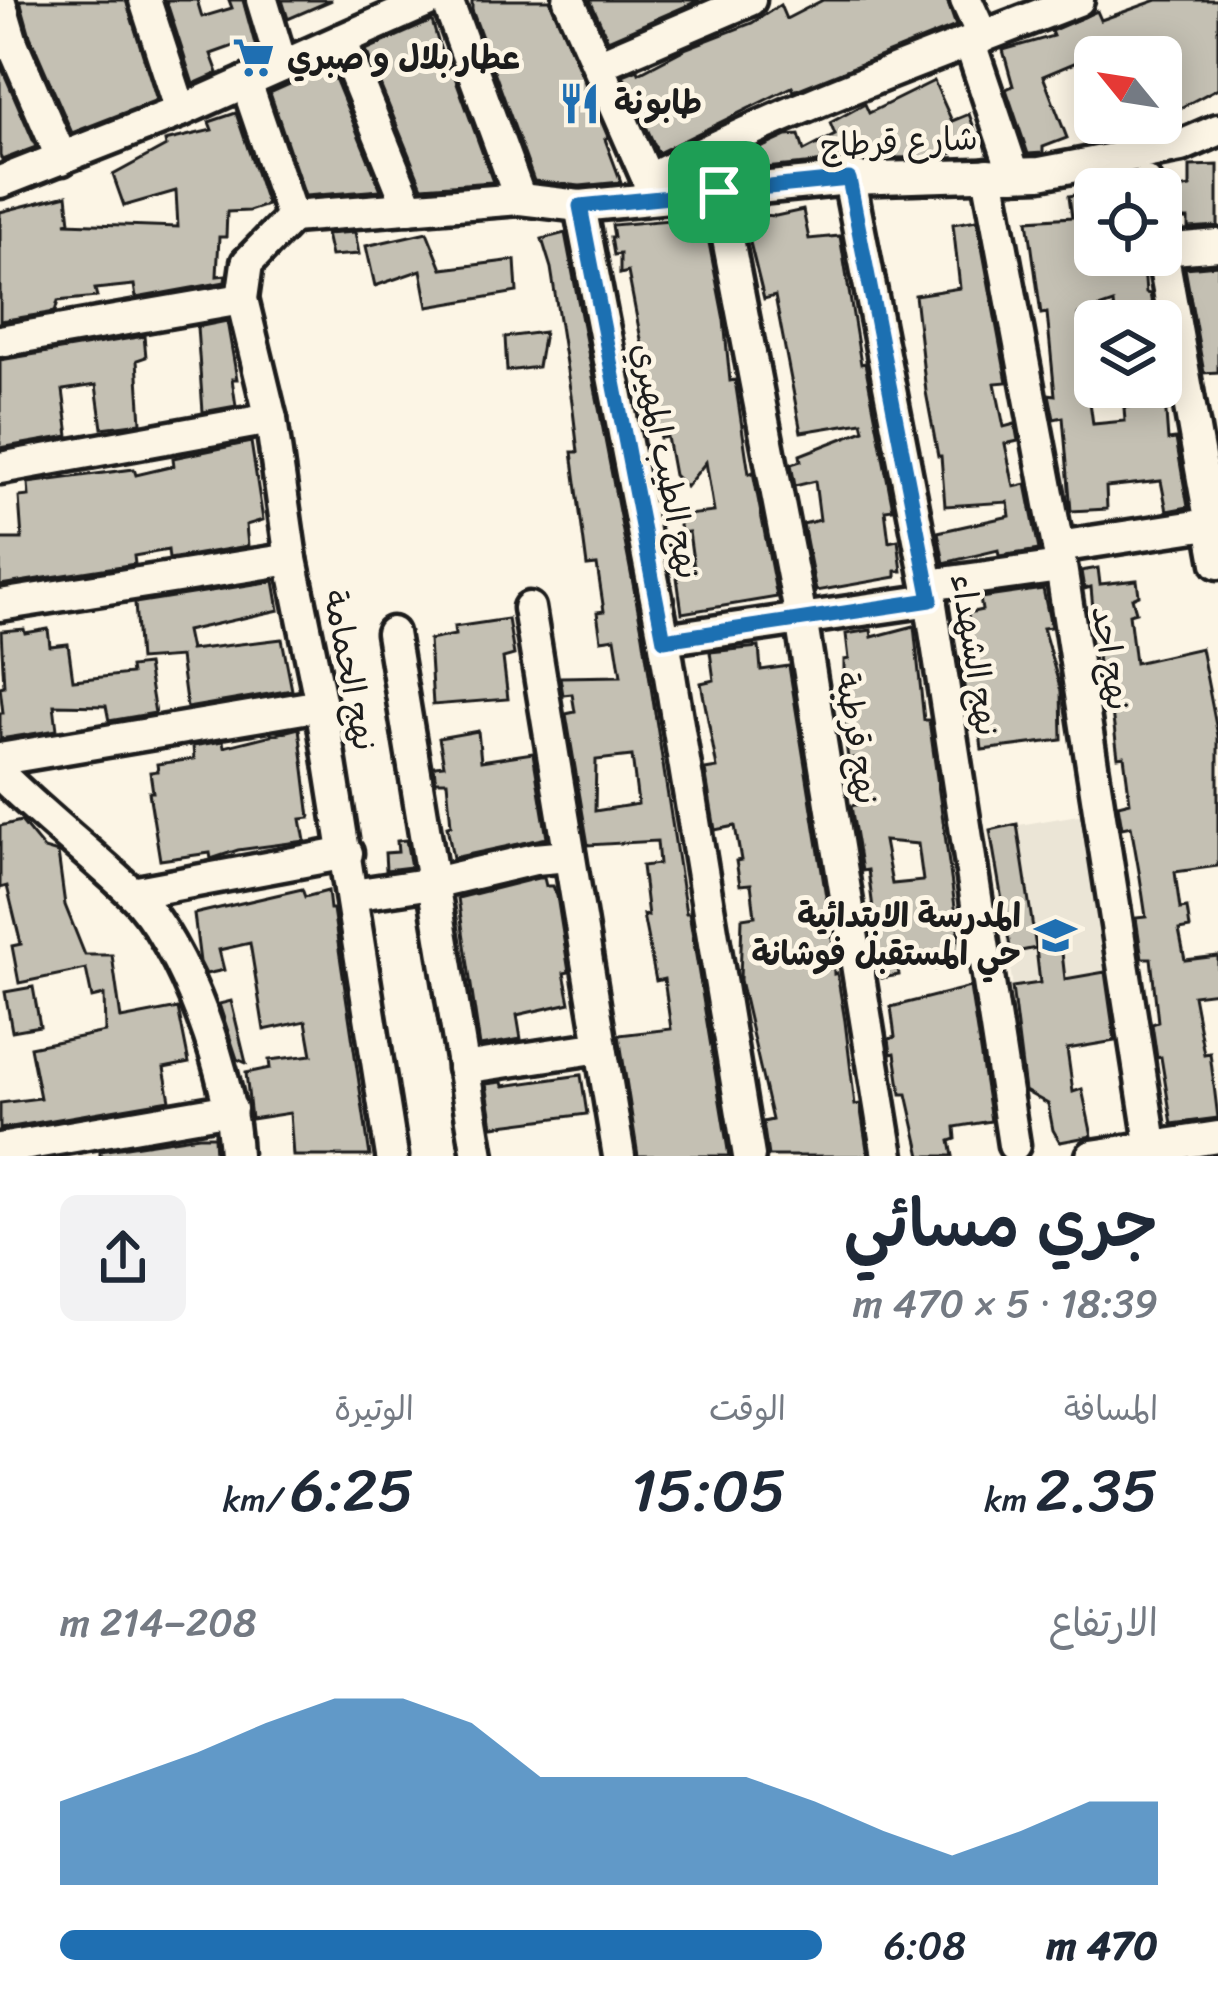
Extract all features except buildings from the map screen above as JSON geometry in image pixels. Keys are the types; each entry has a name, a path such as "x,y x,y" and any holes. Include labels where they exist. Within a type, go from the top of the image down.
{"street":[{"path":"145,0 181,111"},
{"path":"262,0 282,66"},
{"path":"569,0 649,189 717,146 1078,0"},
{"path":"598,65 750,0"},
{"name":"نهج احد","path":"965,0 977,40 1001,174 1152,1151"},
{"path":"0,182 181,111 428,1 520,199"},
{"path":"0,2 12,43 62,159"},
{"path":"341,40 409,208"},
{"path":"0,341 242,299 247,263 292,217 246,82"},
{"name":"شارع قرطاج","path":"292,217 520,199 580,206 649,189 719,192 849,179 1040,173 1180,146 1218,130"},
{"path":"1180,146 1218,144"},
{"name":"نهج الشهداء","path":"849,179 929,592 1017,1152"},
{"name":"نهج قرطبة","path":"719,192 801,618 888,1156"},
{"name":"نهج الطيب المهيري","path":"580,206 664,640 749,1156"},
{"path":"1182,246 1218,244"},
{"path":"664,640 929,592 1059,557 1215,549 1167,276"},
{"name":"نهج الحمامة","path":"242,299 271,419 291,559 346,853 392,1156"},
{"path":"0,468 271,419"},
{"path":"0,605 291,559"},
{"path":"529,608 619,1156"},
{"path":"392,633 478,1156"},
{"path":"0,759 321,705"},
{"path":"0,774 132,892 170,944 220,1070 235,1156"},
{"path":"132,892 346,853"},
{"path":"352,895 569,856"},
{"path":"463,1068 601,1047"},
{"path":"0,1149 230,1109"},
{"path":"1093,1156 1152,1151 1218,1137"}],"shaded area":[{"name":"المدرسة الابتدائية حي المستقبل فوشانة","path":"1084,814 1122,1040 1023,1056 990,830"}],"place":[{"name":"عطار بلال و صبري","path":"253,58"},
{"name":"طابونة","path":"580,103"},
{"name":"المدرسة الابتدائية حي المستقبل فوشانة","path":"1055,935"}],"route":[{"path":"849,179 931,600 664,640 580,206 719,192 849,179"}]}
